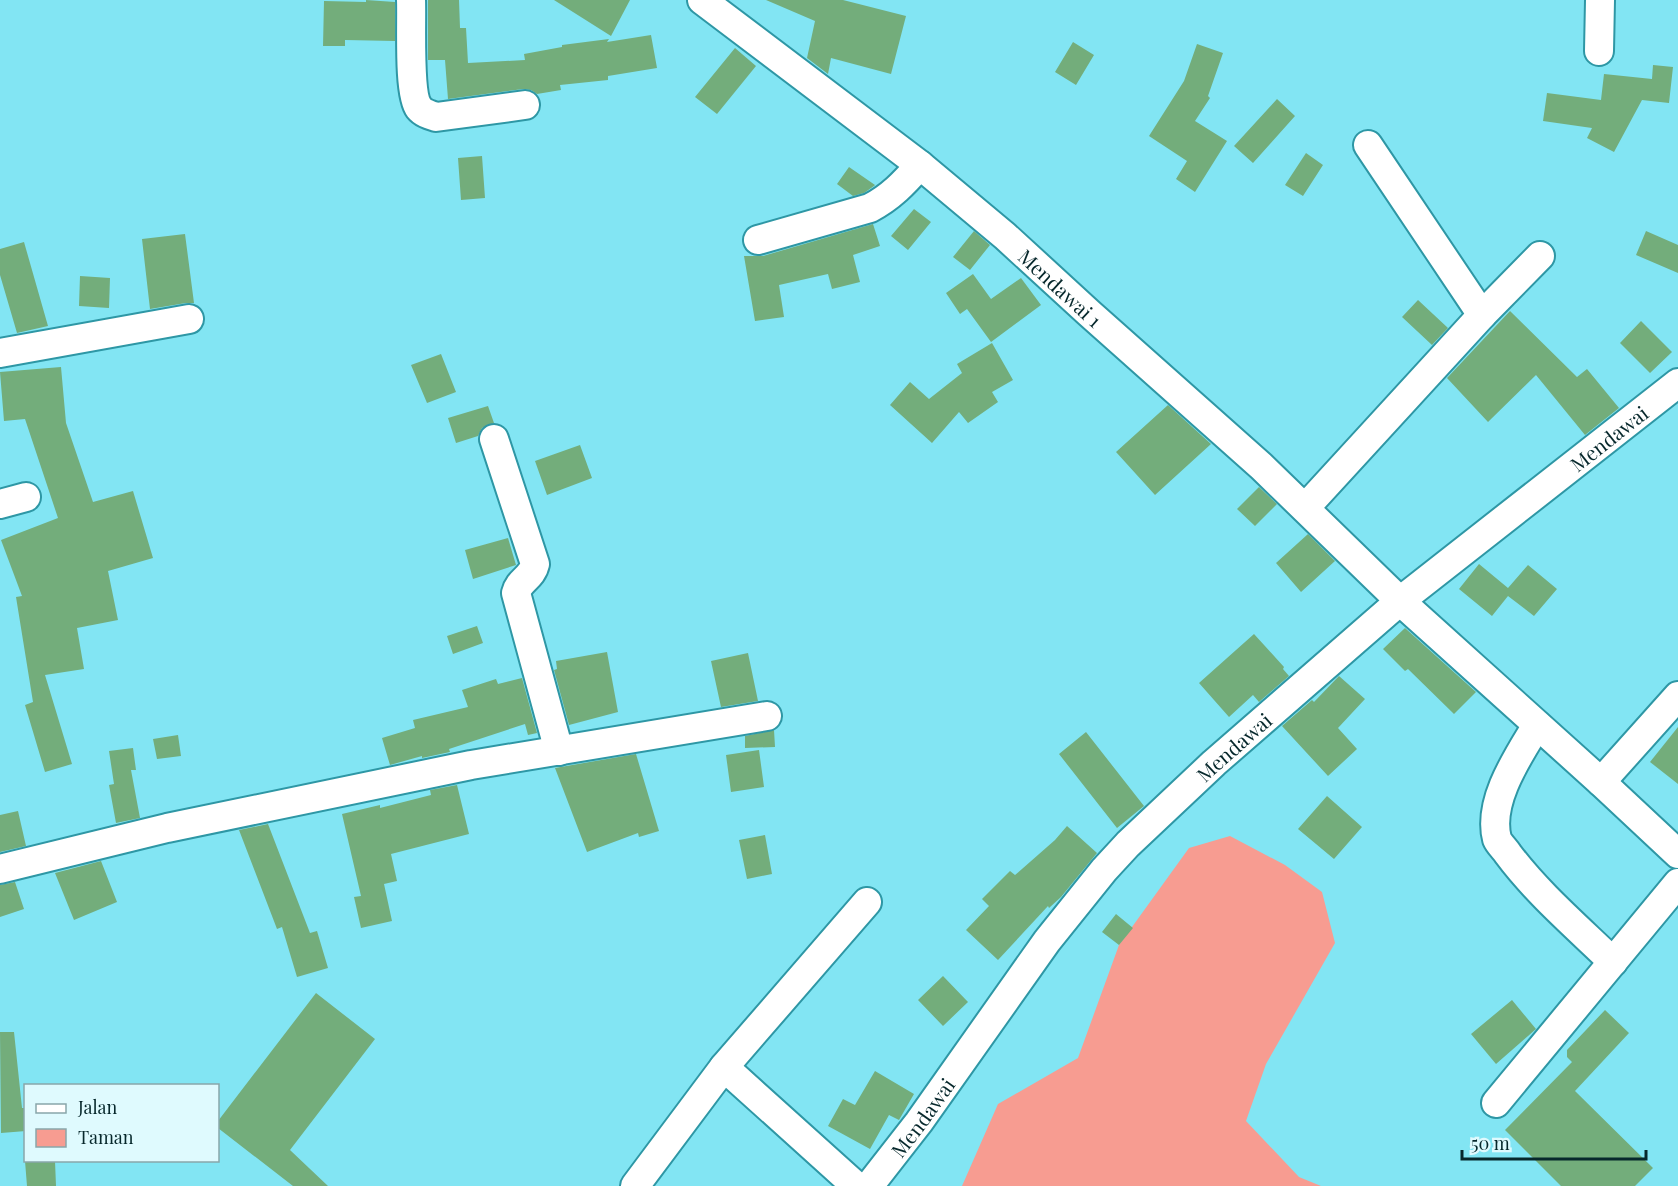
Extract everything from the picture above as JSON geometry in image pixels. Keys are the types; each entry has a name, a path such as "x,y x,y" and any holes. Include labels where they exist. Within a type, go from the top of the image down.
{"street":[{"path":"411,0 413,92 419,108 426,114 436,117 525,105"},
{"name":"Mendawai 1","path":"702,0 920,165 1005,236 1261,466 1400,601 1678,854"},
{"path":"1599,51 1600,0"},
{"path":"1368,145 1482,315"},
{"path":"758,240 870,208 886,200 900,188 920,165"},
{"path":"1305,508 1482,315 1540,256"},
{"path":"0,353 189,319"},
{"name":"Mendawai","path":"869,1186 919,1122 1047,941 1104,870 1143,829 1214,763 1400,601 1678,383"},
{"path":"494,439 535,564 530,576 517,586 516,593 559,751"},
{"path":"1601,782 1678,696"},
{"path":"0,869 167,828 471,765 767,716"},
{"path":"1537,725 1509,772 1502,790 1497,840 1515,863 1613,962"},
{"path":"1496,1103 1678,883"},
{"path":"635,1186 724,1067 867,902"},
{"path":"724,1067 856,1186"}],"green space":[{"path":"1230,836 1285,865 1322,892 1335,943 1266,1064 1246,1121 1299,1177 1321,1186 962,1186 998,1104 1078,1058 1119,945 1189,848"}],"building":[{"path":"366,0 395,2 395,41 345,40 345,46 323,46 324,1 366,2"},
{"path":"428,0 459,0 460,28 466,28 468,63 525,60 524,54 562,47 562,45 609,39 607,42 651,35 657,68 608,76 608,80 560,85 561,90 537,94 523,89 448,99 445,60 428,60"},
{"path":"554,0 630,0 611,36"},
{"path":"766,0 843,0 906,16 891,74 831,58 828,74 807,58 815,21"},
{"path":"1073,42 1094,55 1076,85 1055,72"},
{"path":"1197,44 1223,53 1208,96 1210,98 1195,121 1227,141 1195,192 1176,179 1187,161 1149,136 1184,81"},
{"path":"735,48 756,66 717,114 695,97"},
{"path":"1653,65 1673,67 1669,103 1642,100 1614,152 1587,138 1592,128 1543,121 1547,93 1601,100 1604,74 1652,79"},
{"path":"1277,99 1295,116 1253,163 1234,146"},
{"path":"1306,153 1323,165 1303,196 1285,185"},
{"path":"482,156 485,198 461,200 458,158"},
{"path":"849,167 875,185 864,193 853,196 837,184"},
{"path":"914,209 931,222 908,250 891,236"},
{"path":"873,224 880,246 853,255 860,282 832,289 828,274 779,285 784,317 755,321 744,256 763,256"},
{"path":"974,231 990,245 970,270 953,257"},
{"path":"1646,231 1678,245 1678,273 1636,255"},
{"path":"185,234 194,303 150,309 142,239"},
{"path":"24,242 48,326 17,333 0,275 0,249"},
{"path":"973,274 991,299 1021,278 1041,305 991,342 967,309 960,314 946,293"},
{"path":"80,276 110,278 109,308 79,306"},
{"path":"1418,300 1448,328 1432,345 1402,317"},
{"path":"1510,311 1577,377 1587,369 1619,408 1585,435 1536,375 1488,422 1447,378"},
{"path":"1641,321 1672,352 1650,373 1620,343"},
{"path":"992,343 1013,380 992,392 998,402 968,423 959,412 932,443 890,405 910,382 929,399 962,373 957,364"},
{"path":"441,354 456,392 427,403 411,365"},
{"path":"61,367 66,423 93,502 133,491 153,558 108,571 118,620 77,628 84,669 45,675 72,764 45,772 25,705 33,702 16,597 22,596 1,540 58,518 25,419 4,421 0,372"},
{"path":"1168,405 1211,444 1155,495 1116,452"},
{"path":"488,406 494,423 482,428 478,436 456,443 448,418"},
{"path":"580,445 592,478 547,495 535,461"},
{"path":"1259,487 1277,504 1255,526 1237,509"},
{"path":"1308,534 1335,561 1301,592 1276,563"},
{"path":"508,538 516,565 473,579 465,550"},
{"path":"1479,564 1508,588 1528,565 1557,589 1534,616 1508,596 1492,616 1459,589"},
{"path":"477,626 483,643 453,654 447,636"},
{"path":"1405,628 1476,692 1454,714 1408,669 1405,671 1383,649"},
{"path":"1254,634 1284,667 1283,669 1289,676 1259,702 1253,695 1229,717 1199,683"},
{"path":"607,652 618,712 569,725 554,670 557,669 556,661"},
{"path":"748,653 758,701 721,707 711,661"},
{"path":"1339,676 1365,699 1338,728 1357,749 1328,776 1282,726 1312,700 1314,702"},
{"path":"522,678 537,733 528,735 525,724 449,749 450,752 422,758 422,756 390,765 382,738 415,728 413,720 468,707 462,690 496,679 498,684"},
{"path":"1678,727 1678,784 1650,762"},
{"path":"774,730 775,747 745,748 745,736"},
{"path":"1086,732 1144,806 1117,828 1059,754"},
{"path":"178,735 181,756 157,759 153,739"},
{"path":"133,748 136,770 131,770 140,818 116,823 109,785 114,784 109,751"},
{"path":"759,750 764,787 731,792 726,755"},
{"path":"636,754 659,831 639,837 638,833 587,852 555,768"},
{"path":"457,785 469,834 391,854 397,881 384,884 392,921 361,928 354,897 361,896 342,814 380,805 380,808 431,795 430,790"},
{"path":"1327,796 1362,827 1334,859 1298,829"},
{"path":"18,811 26,846 0,852 0,815"},
{"path":"268,824 310,933 317,931 328,968 297,977 282,927 277,929 239,830"},
{"path":"1067,826 1097,853 1061,897 1049,908 1048,906 998,960 966,930 989,906 982,899 1010,871 1015,875 1055,840"},
{"path":"765,835 772,874 747,879 739,840"},
{"path":"101,861 117,902 74,920 55,873"},
{"path":"15,882 24,909 0,917 0,885"},
{"path":"1116,914 1133,928 1119,945 1102,932"},
{"path":"943,976 968,1002 943,1026 918,1000"},
{"path":"316,993 375,1039 290,1150 328,1186 293,1186 219,1129 219,1120"},
{"path":"1512,1000 1536,1029 1496,1064 1471,1034"},
{"path":"1605,1010 1629,1033 1575,1091 1653,1168 1635,1186 1561,1186 1505,1130 1572,1062 1567,1057 1567,1050"},
{"path":"0,1032 14,1032 22,1108 24,1108 24,1131 1,1133"},
{"path":"875,1071 914,1094 899,1120 889,1115 870,1149 828,1126 843,1099 855,1105"},
{"path":"25,1162 55,1162 56,1186 27,1186"}]}
